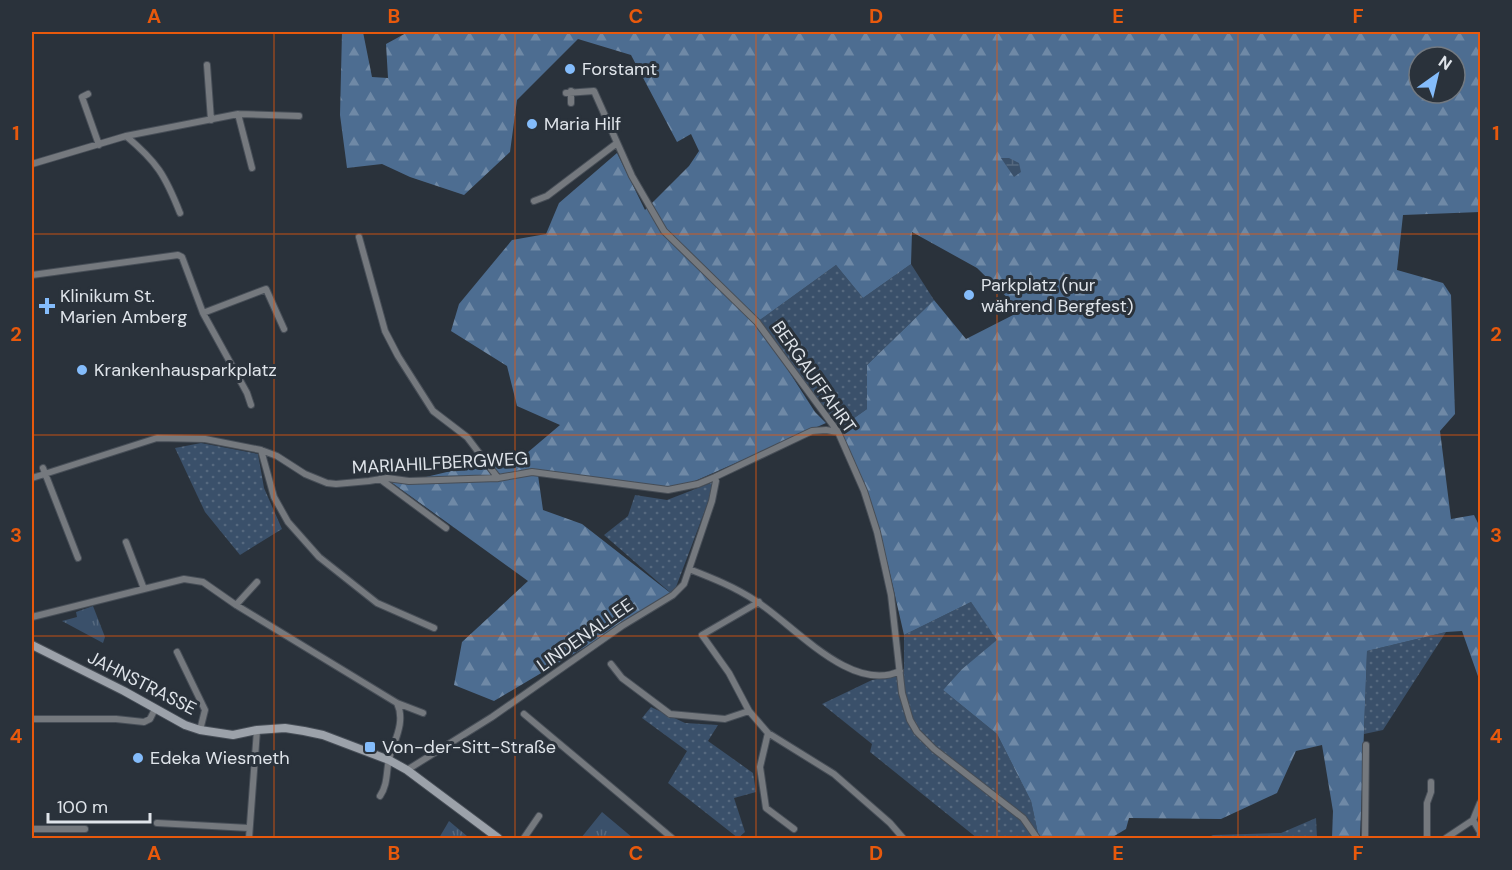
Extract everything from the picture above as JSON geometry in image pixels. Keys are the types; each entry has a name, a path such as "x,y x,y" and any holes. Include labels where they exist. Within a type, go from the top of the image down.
{"street":[{"path":"207,64 211,120"},
{"name":"BERGAUFFAHRT","path":"571,103 568,92 594,91 645,202 664,231 757,322 838,432 864,491 877,532 891,595 905,706 917,732 956,767 1023,818 1037,838"},
{"path":"88,94 82,97 99,145"},
{"path":"238,114 252,168"},
{"path":"32,164 126,136 238,114 299,116"},
{"path":"126,136 155,162 168,183 180,213"},
{"path":"534,201 547,196 617,143"},
{"path":"359,237 385,331 398,356 433,411 467,437 498,478"},
{"path":"32,276 178,255 182,257 203,313 247,393 251,405"},
{"path":"203,313 266,289 284,329"},
{"name":"MARIAHILFBERGWEG","path":"32,478 44,471 157,438 206,439 261,450 327,483 353,483 381,478 409,481 498,478 532,472 668,489 698,484 812,431 838,432"},
{"path":"261,450 274,497 288,522 319,557 377,603 434,628"},
{"path":"44,471 78,558"},
{"name":"LINDENALLEE","path":"407,770 492,717 622,626 673,595 684,584 712,501 715,477"},
{"path":"381,478 446,528"},
{"path":"126,542 144,589"},
{"path":"689,569 719,580 759,602 832,661 869,675 888,676 900,671"},
{"path":"32,617 184,579 203,582 236,605 397,703 423,713"},
{"path":"236,605 257,582"},
{"path":"759,602 702,635 729,673 748,711 768,733 834,774 890,823 903,838"},
{"name":"JAHNSTRASSE","path":"32,645 124,691 185,725 200,730 233,735 285,728 323,735 389,760 407,770 498,838"},
{"path":"177,652 205,710 200,730"},
{"path":"611,664 622,678 670,714 724,719 748,711"},
{"path":"380,796 386,788 389,760 399,730 401,710 397,703"},
{"path":"32,719 116,719 144,722 150,719 155,709"},
{"path":"524,714 672,838"},
{"path":"249,838 257,730"},
{"path":"768,733 760,767 766,808 794,829"},
{"path":"1365,838 1366,745"},
{"path":"1428,838 1426,836 1427,803 1431,792 1431,782"},
{"path":"1446,838 1473,820 1480,803"},
{"path":"524,838 539,816"},
{"path":"1473,820 1480,832 1480,837"},
{"path":"157,823 249,828"},
{"path":"32,829 85,829"}],"green space":[{"path":"342,32 363,32 372,77 388,78 386,44 408,32 1480,32 1480,212 1403,215 1397,270 1443,283 1451,295 1455,414 1440,431 1451,519 1474,515 1480,527 1480,682 1462,631 1446,632 1367,651 1360,838 1332,838 1333,811 1322,745 1296,751 1277,793 1221,819 1129,818 1126,829 1111,838 1039,838 1031,801 997,734 943,690 962,669 997,640 971,602 904,635 888,565 868,494 840,428 867,409 867,365 934,300 966,339 1021,311 977,268 912,232 911,264 863,298 836,265 757,322 815,412 826,423 670,492 538,475 543,510 582,524 673,595 494,701 454,685 462,642 528,581 391,482 409,481 527,453 560,425 517,406 507,366 451,331 459,304 512,240 546,234 559,203 617,153 645,210 689,166 699,151 691,134 677,142 631,55 578,39 517,100 510,152 464,195 410,177 382,164 347,168 340,115"},
{"path":"1001,158 1009,158 1019,163 1021,172 1014,177"},
{"path":"911,264 934,300 867,365 867,409 840,428 757,322 836,265 863,298"},
{"path":"201,443 258,454 264,488 282,529 240,555 205,512 175,448"},
{"path":"716,481 673,595 604,535 628,516 635,495 667,500"},
{"path":"971,602 998,640 962,669 943,690 997,734 1031,801 1039,838 977,838 870,752 872,744 822,704 872,680 888,677 904,669 904,635"},
{"path":"93,606 105,637 103,643 62,621 77,617 76,612"},
{"path":"1446,632 1383,730 1364,734 1367,651"},
{"path":"651,707 685,723 718,725 708,741 753,773 756,792 734,798 745,832 738,838 668,783 687,751 642,718"},
{"path":"602,812 633,838 581,838"},
{"path":"1316,818 1317,838 1207,838 1213,835 1281,833"},
{"path":"449,821 467,836 465,838 439,838"}],"place":[{"name":"Forstamt","path":"570,69"},
{"name":"Maria Hilf","path":"532,124"},
{"name":"Parkplatz (nur während Bergfest)","path":"969,295"},
{"name":"Klinikum St. Marien Amberg","path":"47,306"},
{"name":"Krankenhausparkplatz","path":"82,370"},
{"name":"Von-der-Sitt-Straße","path":"370,747"},
{"name":"Edeka Wiesmeth","path":"138,758"}]}
